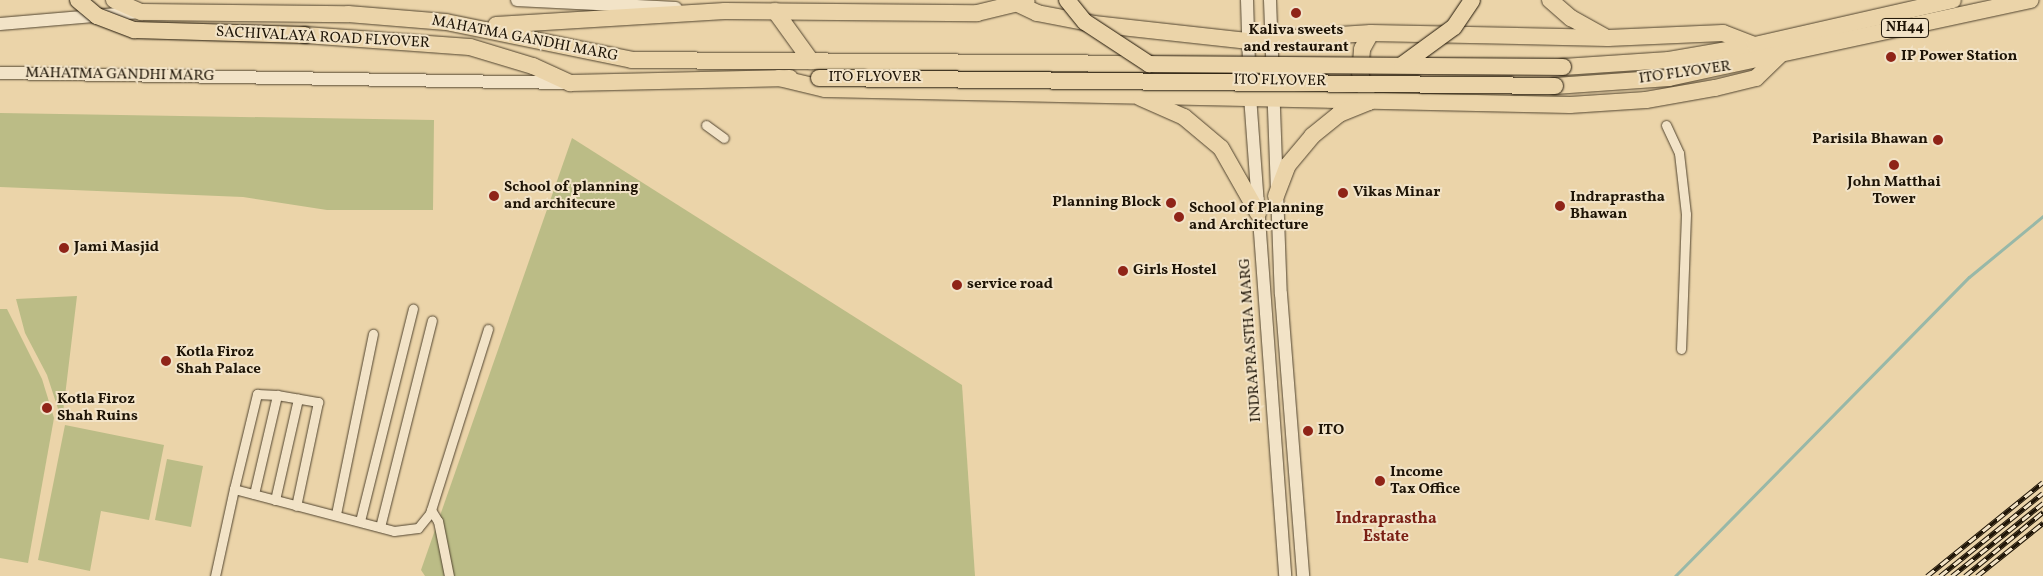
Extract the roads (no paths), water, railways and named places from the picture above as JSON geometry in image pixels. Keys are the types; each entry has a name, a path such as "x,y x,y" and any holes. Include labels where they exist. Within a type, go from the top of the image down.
{"highway":[{"name":"SACHIVALAYA ROAD FLYOVER","path":"78,0 97,16 134,30 389,39 470,47 570,82"},
{"path":"114,0 140,12"},
{"path":"1067,0 1084,22 1149,64"},
{"path":"1402,65 1454,27 1472,0"},
{"path":"1550,0 1571,18 1608,38"},
{"name":"NH44","path":"1756,45 1953,0"},
{"name":"NH44","path":"1779,56 2031,0"},
{"path":"472,26 589,23 725,11 976,13 1023,2 1037,13 1094,24 1247,41 1371,33 1608,38 1723,34 1756,45"},
{"path":"775,11 816,61"},
{"name":"MAHATMA GANDHI MARG","path":"140,12 348,14 472,26 632,60 816,61"},
{"path":"1369,102 1360,73 1362,49 1371,33"},
{"name":"ITO FLYOVER","path":"816,61 1564,67 1668,60 1756,45"},
{"path":"779,78 825,89 1250,96 1369,102 1570,105 1646,100 1756,78 1779,56"},
{"name":"ITO FLYOVER","path":"779,78 1555,86 1668,78 1779,56"},
{"name":"MAHATMA GANDHI MARG","path":"570,82 779,78"},
{"path":"1135,95 1184,117 1221,148 1258,213"},
{"path":"1276,196 1288,165 1312,136 1339,114 1369,102"}],"main road":[{"path":"517,0 725,11"},
{"name":"INDRAPRASTHA MARG","path":"1248,0 1247,41 1250,96 1285,576"},
{"path":"1270,0 1271,98 1276,196 1303,576"},
{"name":"MAHATMA GANDHI MARG","path":"0,24 140,12"},
{"name":"MAHATMA GANDHI MARG","path":"0,73 570,82"}],"street":[{"path":"706,125 724,138"},
{"path":"1666,125 1679,153 1686,214 1681,349"},
{"path":"360,521 413,308"},
{"path":"380,527 432,320"},
{"path":"234,490 336,514 394,531 418,528 431,510 488,329"},
{"path":"336,514 373,334"},
{"path":"215,576 257,394 298,399 321,407 296,506"},
{"path":"254,494 277,395"},
{"path":"275,500 298,399"},
{"path":"431,510 438,521 450,576"}],"waterway":[{"path":"1675,576 1969,277 2043,216"}],"railway":[{"path":"1927,576 2043,482"},
{"path":"1940,576 2043,493"},
{"path":"1952,576 2043,503"},
{"path":"1965,576 2043,512"},
{"path":"1977,576 2043,523"}],"place":[{"name":"Kaliva sweets and restaurant","path":"1296,13"},
{"name":"IP Power Station","path":"1891,57"},
{"name":"Parisila Bhawan","path":"1938,140"},
{"name":"John Matthai Tower","path":"1894,165"},
{"name":"Vikas Minar","path":"1343,193"},
{"name":"School of planning and architecure","path":"494,196"},
{"name":"Planning Block","path":"1171,203"},
{"name":"Indraprastha Bhawan","path":"1560,206"},
{"name":"School of Planning and Architecture","path":"1179,217"},
{"name":"Jami Masjid","path":"64,248"},
{"name":"Girls Hostel","path":"1123,271"},
{"name":"service road","path":"957,285"},
{"name":"Kotla Firoz Shah Palace","path":"166,361"},
{"name":"Kotla Firoz Shah Ruins","path":"47,408"},
{"name":"ITO","path":"1308,431"},
{"name":"Income Tax Office","path":"1380,481"}],"district":[{"name":"Indraprastha Estate","path":"1386,528"}]}
